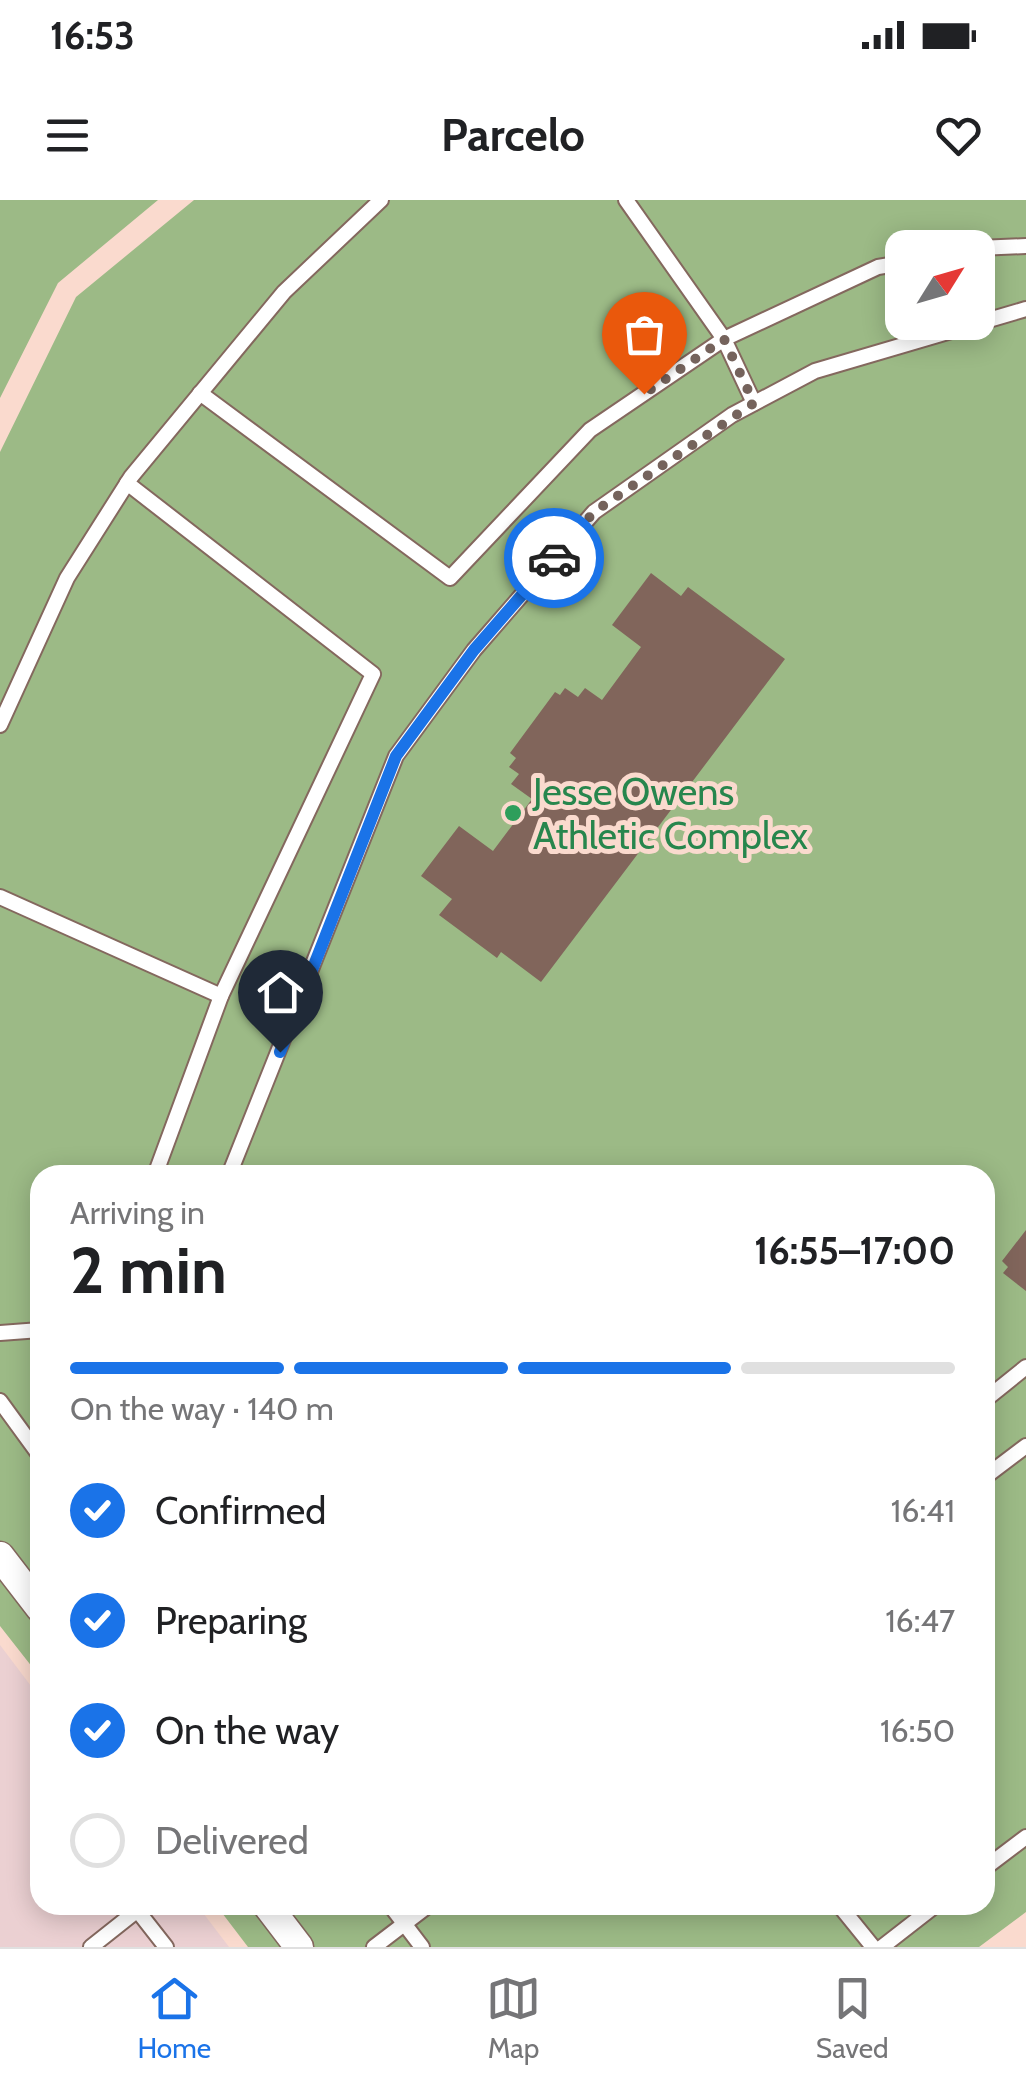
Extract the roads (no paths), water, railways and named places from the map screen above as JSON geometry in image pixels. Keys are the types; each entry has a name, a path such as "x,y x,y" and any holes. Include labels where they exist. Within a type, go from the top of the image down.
{"street":[{"path":"0,1556 30,1595"},
{"path":"274,1915 299,1947"}],"lane":[{"path":"0,725 67,578 127,483 284,292 381,200"},
{"path":"626,200 724,339 754,403"},
{"path":"995,247 1026,246"},
{"path":"200,393 450,578 590,430 724,339 885,266"},
{"path":"233,1165 396,756 474,650 594,512 754,403 815,371 1026,309"},
{"path":"127,483 373,674 220,996 159,1165"},
{"path":"0,896 220,996"},
{"path":"0,1333 30,1331"},
{"path":"995,1392 1026,1367"},
{"path":"0,1402 30,1442"},
{"path":"995,1470 1026,1446"},
{"path":"995,1860 1026,1837"},
{"path":"91,1947 132,1915"},
{"path":"145,1915 166,1947"},
{"path":"397,1915 422,1947"},
{"path":"374,1947 416,1915"},
{"path":"847,1915 872,1947"},
{"path":"882,1947 923,1915"}],"place":[{"name":"Jesse Owens Athletic Complex","path":"513,813"}]}
